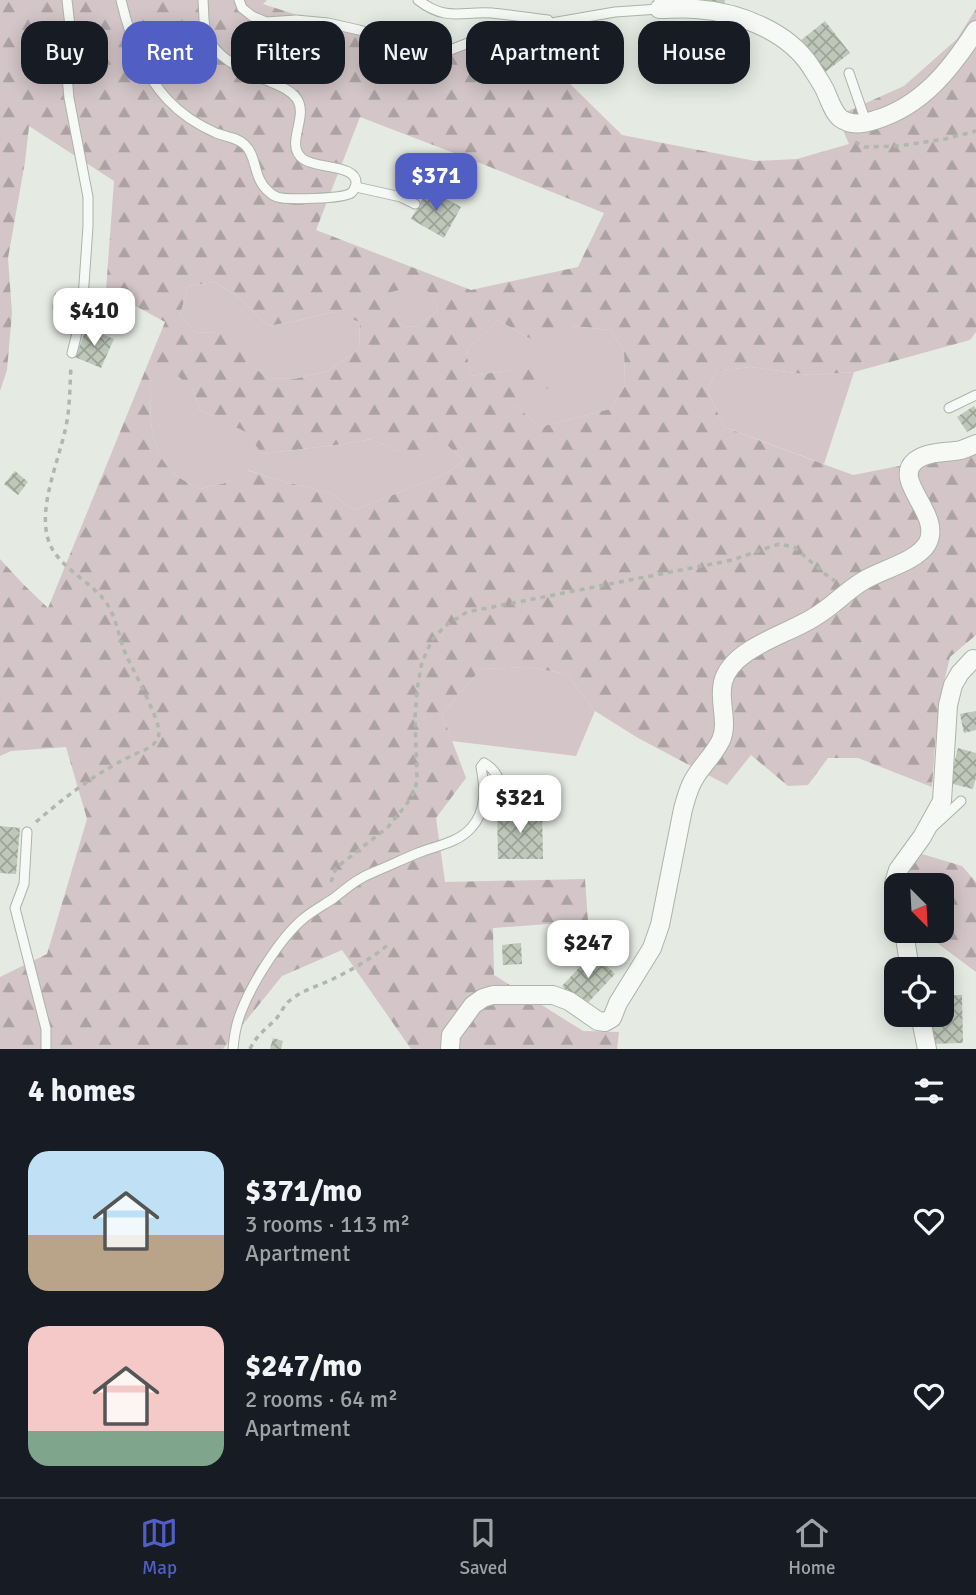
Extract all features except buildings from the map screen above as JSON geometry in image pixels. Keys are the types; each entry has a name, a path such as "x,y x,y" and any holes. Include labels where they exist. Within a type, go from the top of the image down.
{"street":[{"path":"659,4 731,15 767,29 788,42 808,63 837,116 859,123 889,116 931,88 948,71 976,30"},
{"path":"450,1049 452,1035 473,1005 493,995 553,995 569,1001 598,1021 605,1022 611,1018 652,948 660,925 688,790 715,752 722,737 723,682 728,672 743,655 775,635 797,628 816,617 864,579 916,554 927,544 928,519 912,488 908,475 910,466 925,455 963,449 976,443"},
{"path":"897,873 942,801 948,705 953,685 972,659"},
{"path":"922,1027 927,1049"}],"lane":[{"path":"66,0 71,35 66,65 69,98 88,197 89,226 82,313 72,354"},
{"path":"121,0 127,27 141,58 167,100 188,118 246,145 260,182 268,191 279,198 330,198 349,194 356,187"},
{"path":"203,0 206,34 218,51 244,71 283,87 296,97 301,114 295,144 303,159 326,167 351,171 356,187"},
{"path":"239,0 242,8 266,22 296,20 359,30 377,36 413,57 444,52 466,44"},
{"path":"418,0 430,10 450,15 489,13 551,21"},
{"path":"565,21 659,4"},
{"path":"849,73 859,123"},
{"path":"356,187 401,197 415,204"},
{"path":"949,408 976,395"},
{"path":"233,1049 241,1011 271,958 302,920 355,881 460,837 471,829 479,817 484,801 481,767 484,763 499,778 503,801"},
{"path":"922,837 961,801"},
{"path":"27,832 24,884 15,908 46,1029 46,1049"}],"path":[{"path":"859,123 851,135 856,143 865,147 898,146 976,131"},
{"path":"27,832 36,821 68,795 147,749 159,736 151,707 122,648 112,611 102,597 54,553 48,538 45,518 68,415 72,354"},
{"path":"334,898 331,883 336,868 388,827 415,791 415,718 422,662 432,640 446,626 467,612 732,560 779,544 794,547 825,574 850,590"},
{"path":"250,1049 262,1030 276,1019 288,1002 363,964 389,944"}],"green space":[{"path":"0,0 267,0 263,4 315,21 231,21 231,84 345,84 345,31 359,35 359,84 452,84 452,43 466,40 466,84 570,84 622,135 755,161 797,159 849,144 837,116 904,86 957,39 976,9 976,332 970,340 854,372 810,375 751,367 717,371 707,389 724,427 853,475 971,452 976,448 976,635 950,657 942,690 932,787 858,758 828,758 808,785 788,786 751,755 727,785 638,738 595,711 567,674 528,667 481,669 442,714 466,778 436,818 445,882 585,879 588,921 493,928 494,975 583,1031 619,1032 617,1049 411,1049 342,950 282,976 223,1049 0,1049 0,977 47,954 87,819 66,747 11,751 0,756 0,559 48,608 165,322 106,290 114,181 29,126 8,258 12,313 7,370 0,391","holes":["360,117 604,213 578,267 471,290 316,230","214,282 239,297 268,326 332,312 360,322 359,349 328,371 294,379 268,378 253,367 251,340 217,333 194,332 180,315 188,286","418,285 430,293 438,310 417,327 402,326 388,311 388,293","498,320 527,337 555,346 571,326 610,330 624,350 625,385 610,409 540,427 516,406 550,387 544,369 510,370 471,376 466,351","166,366 193,389 200,410 246,432 262,454 372,439 398,452 425,457 447,445 464,461 443,475 355,510 330,493 247,470 225,483 200,489 176,475 160,455 152,432 150,382"]},
{"path":"214,282 239,297 268,326 332,312 360,321 359,349 328,371 294,379 268,378 217,333 194,332 180,315 188,286"},
{"path":"418,284 430,293 438,310 417,327 402,326 388,312 388,293"},
{"path":"498,320 527,337 571,326 610,330 624,350 625,385 610,409 540,427 516,406 531,396 510,370 471,376 466,351"},
{"path":"166,365 193,389 200,410 247,432 262,454 372,439 398,452 447,445 464,461 443,475 355,510 330,493 248,470 225,483 200,489 176,475 155,444 150,382"},
{"path":"751,367 810,375 854,372 824,464 724,427 707,389 717,371"},
{"path":"528,667 567,674 595,711 576,756 452,741 442,714 481,669"},
{"path":"912,851 962,866 976,882 976,972 937,943 954,943 954,873 902,873"}]}
